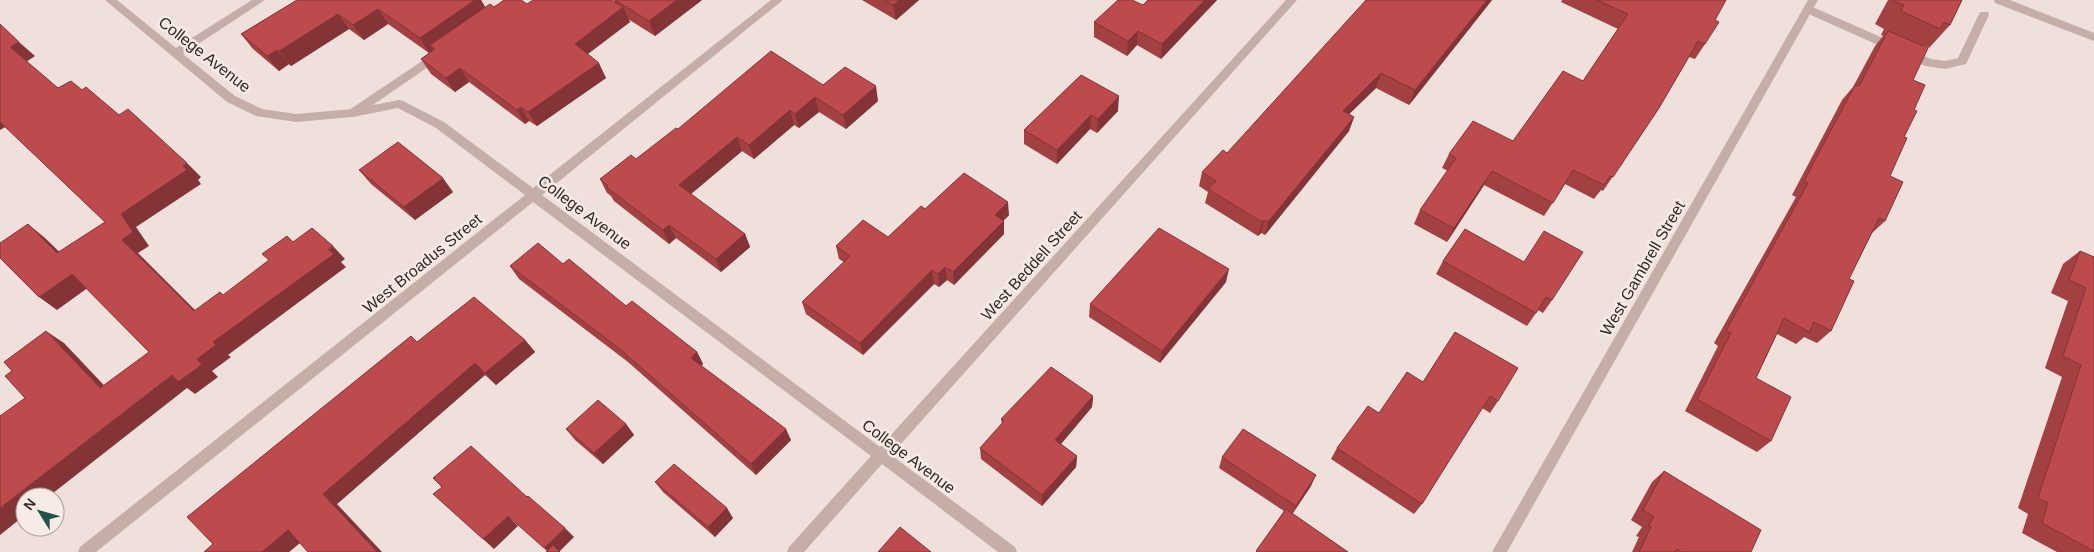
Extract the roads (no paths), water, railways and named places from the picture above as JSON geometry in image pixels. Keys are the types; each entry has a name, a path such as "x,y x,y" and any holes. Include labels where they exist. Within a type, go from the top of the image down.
{"street":[{"name":"College Avenue","path":"110,0 176,52 231,99 260,113 296,118 353,113 399,104 440,125 1010,552"},
{"path":"176,52 260,0"},
{"name":"West Broadus Street","path":"85,552 778,0"},
{"name":"West Beddell Street","path":"794,552 1292,0"},
{"path":"1999,0 2094,37"},
{"path":"1811,4 1928,63 1944,65 1962,61 1984,15"},
{"name":"West Gambrell Street","path":"1499,552 1811,4"},
{"path":"353,113 443,51"}]}
